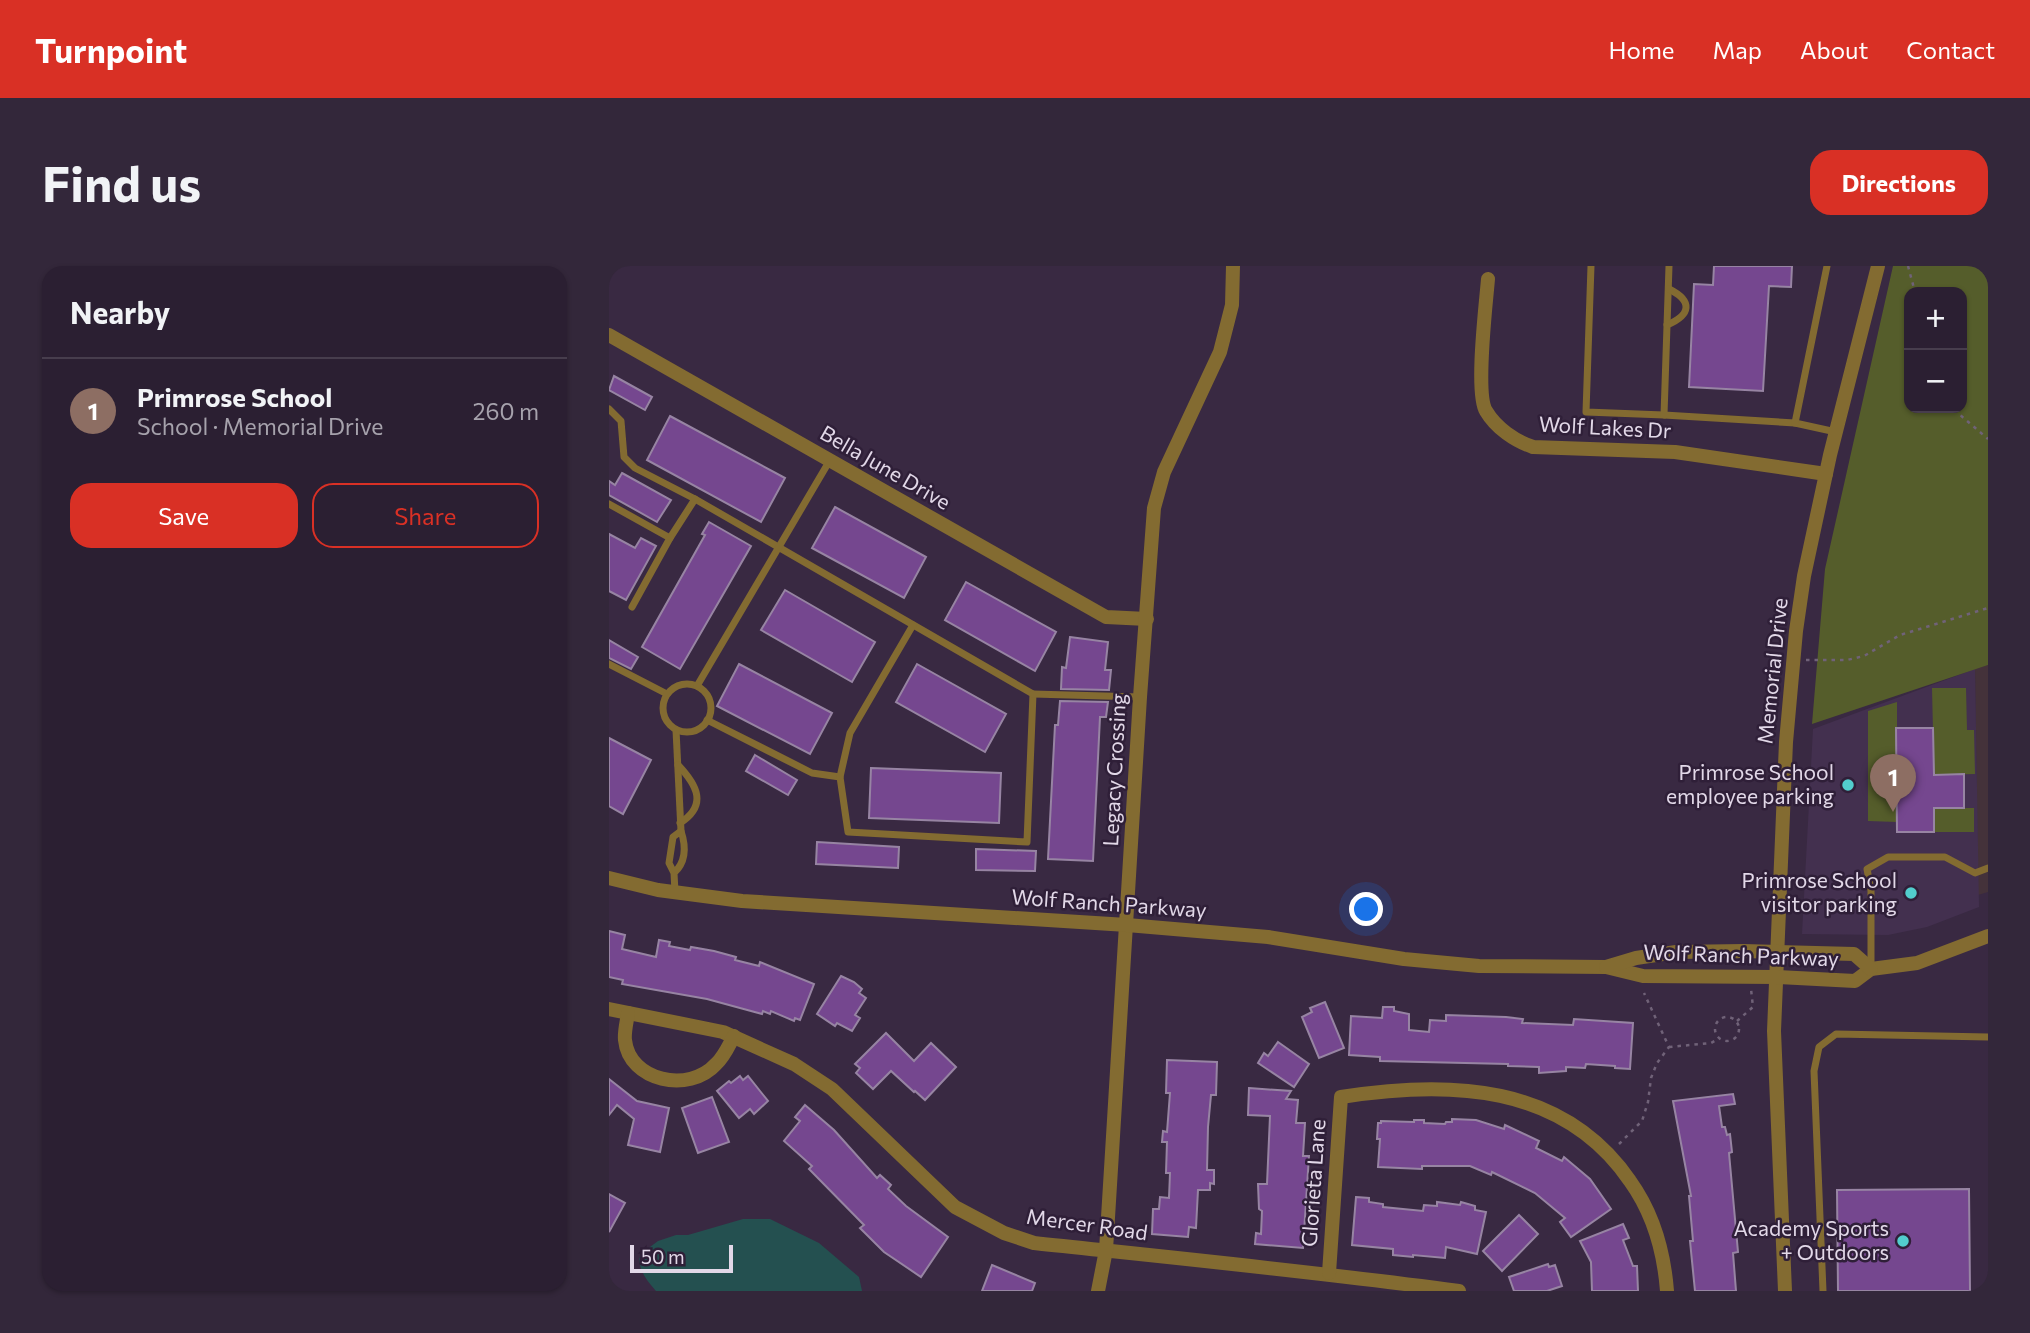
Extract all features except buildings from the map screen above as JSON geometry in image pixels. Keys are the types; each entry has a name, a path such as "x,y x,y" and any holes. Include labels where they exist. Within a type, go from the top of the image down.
{"street":[{"name":"Legacy Crossing","path":"1098,1291 1106,1250 1154,508 1168,463 1220,352 1232,305 1233,266"},
{"name":"Memorial Drive","path":"1785,1291 1774,1031 1786,742 1793,660 1804,576 1826,474 1878,266"},
{"name":"Wolf Lakes Dr","path":"1489,272 1481,391 1484,410 1517,442 1533,447 1675,452 1826,474"},
{"name":"Bella June Drive","path":"609,335 1105,617 1147,619"},
{"name":"Wolf Ranch Parkway","path":"609,878 675,892 742,901 1127,925 1268,937 1404,959 1479,966 1606,967 1643,976 1855,981 1871,968 1917,963 1988,936"},
{"name":"Wolf Ranch Parkway","path":"1606,967 1636,958 1677,952 1777,952 1854,954 1871,968"},
{"name":"Mercer Road","path":"609,1009 723,1032 794,1064 832,1089 955,1207 1003,1233 1034,1242 1329,1273 1459,1291"},
{"path":"628,1013 625,1042 633,1060 656,1079 681,1082 700,1076 716,1065 734,1037"},
{"name":"Glorieta Lane","path":"1329,1273 1338,1174 1341,1097 1392,1089 1481,1092 1514,1098 1548,1110 1586,1131 1617,1162 1641,1197 1658,1238 1667,1291"}],"lane":[{"path":"1591,266 1586,412 1795,423 1836,432"},
{"path":"1664,415 1669,266"},
{"path":"1795,423 1828,266"},
{"path":"1667,325 1682,319 1686,301 1683,296 1669,289"},
{"path":"609,409 621,421 624,457 635,468 695,499 1033,694 1140,697"},
{"path":"697,686 830,460"},
{"path":"632,607 695,499"},
{"path":"609,505 670,538"},
{"path":"913,625 850,733 841,777 848,832 1027,842 1033,694"},
{"path":"609,664 667,694"},
{"path":"674,873 682,866 685,843 681,827 676,730 665,718 663,710 667,694 680,684 697,686 707,694 710,701 711,709 707,720 692,731 676,730"},
{"path":"707,720 812,773 841,777"},
{"path":"675,892 674,873 669,863 673,837 697,808 693,780 678,765"},
{"path":"1871,968 1871,890 1867,869 1888,857 1945,857 1975,873 1988,868"},
{"path":"1823,1291 1814,1071 1819,1046 1836,1034 1988,1037"}],"path":[{"path":"1908,266 1914,287"},
{"path":"1959,413 1988,439"},
{"path":"1793,660 1847,660 1864,656 1900,635 1988,608"},
{"path":"1737,1021 1752,1007 1751,989"},
{"path":"1644,993 1669,1047"},
{"path":"1727,1016 1737,1021 1740,1028 1737,1036 1730,1041 1720,1038 1715,1030 1719,1019 1727,1016"},
{"path":"1619,1144 1642,1121 1651,1078 1657,1063 1669,1047 1711,1043 1720,1038"}],"shaded area":[{"path":"1988,665 1988,892 1978,895 1975,669"},
{"path":"1975,669 1979,907 1927,927 1888,935 1802,934 1813,729"},
{"path":"743,1219 770,1219 819,1243 859,1277 862,1291 656,1291 645,1276 639,1259 642,1253 658,1241"}],"green space":[{"path":"1893,266 1988,266 1988,665 1812,724 1825,569"},
{"path":"1932,688 1966,688 1967,730 1974,730 1975,774 1934,775"},
{"path":"1897,702 1897,822 1868,821 1868,711"},
{"path":"1934,808 1974,808 1974,832 1934,832"}],"place":[{"name":"Primrose School employee parking","path":"1848,785"},
{"name":"Primrose School","path":"1893,812"},
{"name":"Primrose School visitor parking","path":"1911,893"},
{"name":"Academy Sports + Outdoors","path":"1903,1241"}]}
